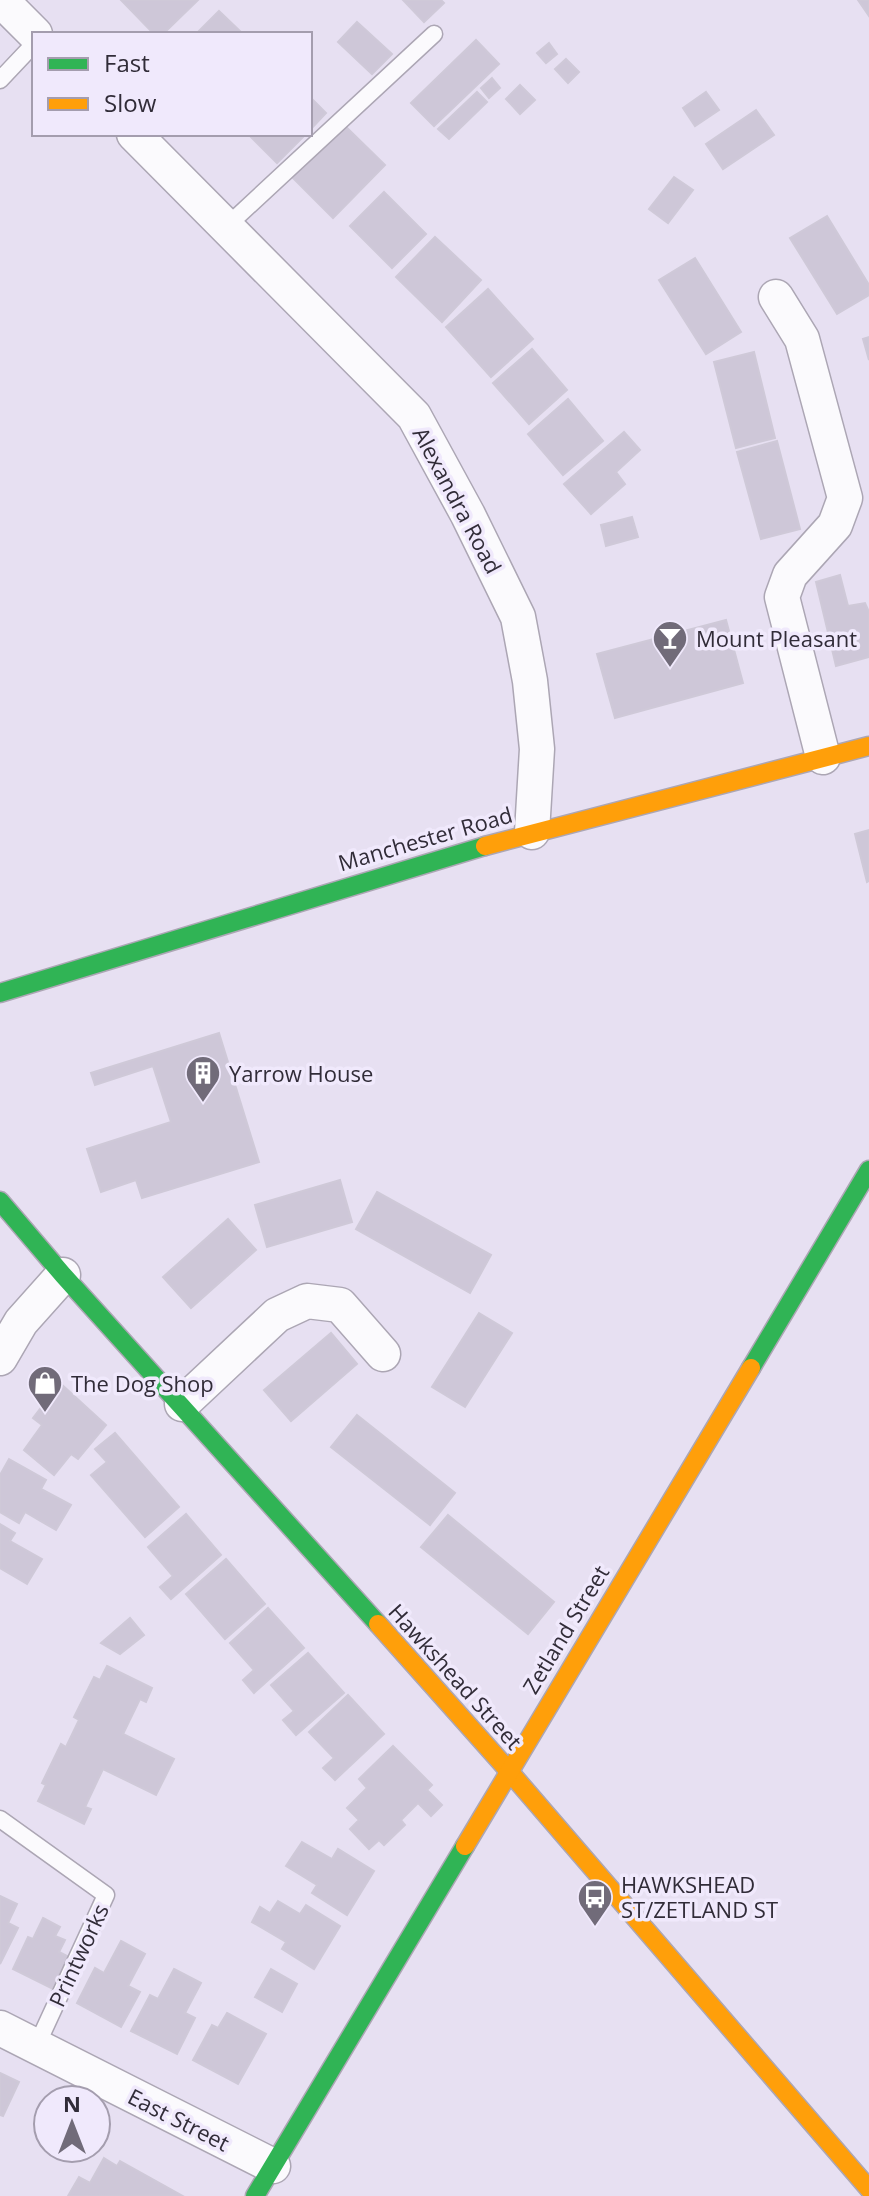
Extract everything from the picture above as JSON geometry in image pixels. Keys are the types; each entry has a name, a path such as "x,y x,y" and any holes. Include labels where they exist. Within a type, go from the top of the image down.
{"street":[{"path":"1,0 33,32"},
{"name":"Alexandra Road","path":"136,136 414,416 468,515 518,617 530,681 537,749 532,832"},
{"path":"776,297 802,339 845,498 835,525 790,575 782,597 823,757"},
{"name":"Manchester Road","path":"0,993 287,903 532,832 752,773 869,746"},
{"name":"Zetland Street","path":"255,2196 869,1170"},
{"name":"Hawkshead Street","path":"0,1201 508,1770 869,2189"},
{"path":"0,1358 21,1322 63,1275"},
{"path":"182,1404 277,1315 307,1301 340,1305 383,1354"},
{"name":"East Street","path":"0,2028 273,2166"}],"lane":[{"path":"226,227 434,34"},
{"path":"0,80 32,46"},
{"name":"Printworks","path":"0,1819 106,1895 36,2047"}],"building":[{"path":"121,0 198,0 165,32 152,32"},
{"path":"403,0 441,0 444,3 424,22"},
{"path":"858,0 869,0 869,16"},
{"path":"219,11 241,32 198,32"},
{"path":"357,22 392,54 372,74 338,42"},
{"path":"476,40 499,64 434,126 411,103"},
{"path":"549,43 557,54 546,63 537,53"},
{"path":"566,59 579,72 568,83 555,69"},
{"path":"492,78 500,88 489,98 481,88"},
{"path":"520,85 535,100 520,114 506,99"},
{"path":"477,92 487,102 449,139 438,129"},
{"path":"706,92 719,110 695,126 683,108"},
{"path":"312,99 326,113 312,128"},
{"path":"756,110 774,135 723,169 706,144"},
{"path":"342,123 385,165 333,218 290,175"},
{"path":"250,136 304,136 277,163"},
{"path":"674,177 693,190 668,223 649,209"},
{"path":"384,192 426,234 392,268 350,226"},
{"path":"827,216 869,285 869,295 837,314 790,238"},
{"path":"435,237 481,280 442,322 396,277"},
{"path":"695,258 741,332 706,354 659,280"},
{"path":"488,289 533,339 491,377 446,327"},
{"path":"869,337 869,360 863,339"},
{"path":"532,349 567,390 529,424 493,383"},
{"path":"754,352 775,438 736,448 714,362"},
{"path":"568,399 603,441 563,475 528,434"},
{"path":"624,432 640,450 616,472 625,484 591,514 564,484"},
{"path":"777,441 800,529 761,539 737,452"},
{"path":"632,517 638,537 606,546 601,525"},
{"path":"840,575 848,606 865,603 869,612 869,657 836,666 816,582"},
{"name":"Mount Pleasant","path":"726,620 743,683 615,718 597,654"},
{"path":"869,830 869,881 867,882 855,834"},
{"name":"Yarrow House","path":"219,1033 259,1162 142,1198 136,1180 101,1192 87,1149 171,1122 153,1066 95,1085 91,1073"},
{"path":"340,1180 352,1222 267,1247 255,1205"},
{"path":"377,1192 491,1255 470,1293 356,1229"},
{"path":"228,1219 256,1250 191,1308 163,1277"},
{"path":"479,1313 512,1333 465,1407 432,1387"},
{"path":"331,1333 357,1364 291,1421 264,1390"},
{"path":"60,1383 106,1425 78,1459 71,1454 54,1475 24,1450 42,1425 33,1418"},
{"path":"357,1415 455,1493 430,1525 331,1447"},
{"path":"115,1433 179,1507 145,1537 91,1475 107,1462 95,1449"},
{"path":"9,1459 46,1480 41,1489 71,1505 56,1530 25,1512 19,1523 0,1512 0,1475"},
{"path":"186,1514 221,1555 171,1599 160,1587 173,1576 148,1547"},
{"path":"448,1515 554,1602 528,1634 421,1547"},
{"path":"0,1524 15,1533 10,1541 42,1559 27,1584 0,1568"},
{"path":"226,1559 265,1604 225,1639 186,1594"},
{"path":"268,1608 304,1648 254,1693 243,1680 254,1670 230,1643"},
{"path":"130,1618 144,1635 120,1654 101,1643"},
{"path":"308,1653 344,1693 296,1735 283,1720 294,1711 271,1685"},
{"path":"107,1666 152,1688 146,1702 140,1699 123,1734 174,1759 156,1795 103,1769 85,1807 91,1809 84,1824 38,1801 46,1785 42,1783 61,1744 66,1747 79,1720 74,1717 94,1677 100,1680"},
{"path":"348,1695 384,1734 335,1780 323,1768 334,1758 309,1732"},
{"path":"393,1746 432,1785 427,1790 442,1805 431,1816 418,1803 401,1820 405,1825 384,1845 379,1840 369,1849 350,1829 359,1820 347,1808 367,1788 359,1779"},
{"path":"302,1842 332,1859 338,1849 374,1871 347,1915 312,1893 317,1885 286,1866"},
{"path":"0,1896 17,1904 8,1923 18,1928 0,1964"},
{"path":"278,1901 300,1914 306,1905 340,1926 314,1969 282,1949 286,1942 252,1922 260,1907 270,1913"},
{"path":"43,1918 60,1927 55,1936 65,1940 59,1952 71,1958 55,1990 13,1969 28,1937 33,1939"},
{"path":"121,1941 145,1954 128,1986 140,1992 121,2027 77,2003 95,1968 104,1973"},
{"path":"174,1969 201,1983 185,2013 195,2018 177,2054 131,2031 150,1995 158,1999"},
{"path":"271,1969 297,1984 282,2012 255,1997"},
{"path":"227,2013 266,2034 238,2084 193,2060 212,2025 218,2028"},
{"path":"0,2073 19,2082 3,2116 0,2115"},
{"path":"120,2161 181,2195 68,2196 79,2177 90,2183 101,2164 112,2163 117,2166"}],"traffic: fast":[{"path":"0,993 485,846"},
{"path":"751,1368 869,1170"},
{"path":"0,1201 378,1624"},
{"path":"255,2196 465,1846"}],"traffic: slow":[{"path":"485,846 869,746"},
{"path":"465,1846 751,1368"},
{"path":"378,1624 869,2189"}],"place":[{"name":"Mount Pleasant","path":"670,669"},
{"name":"Yarrow House","path":"203,1104"},
{"name":"The Dog Shop","path":"45,1414"},
{"name":"HAWKSHEAD ST/ZETLAND ST","path":"595,1928"}]}
